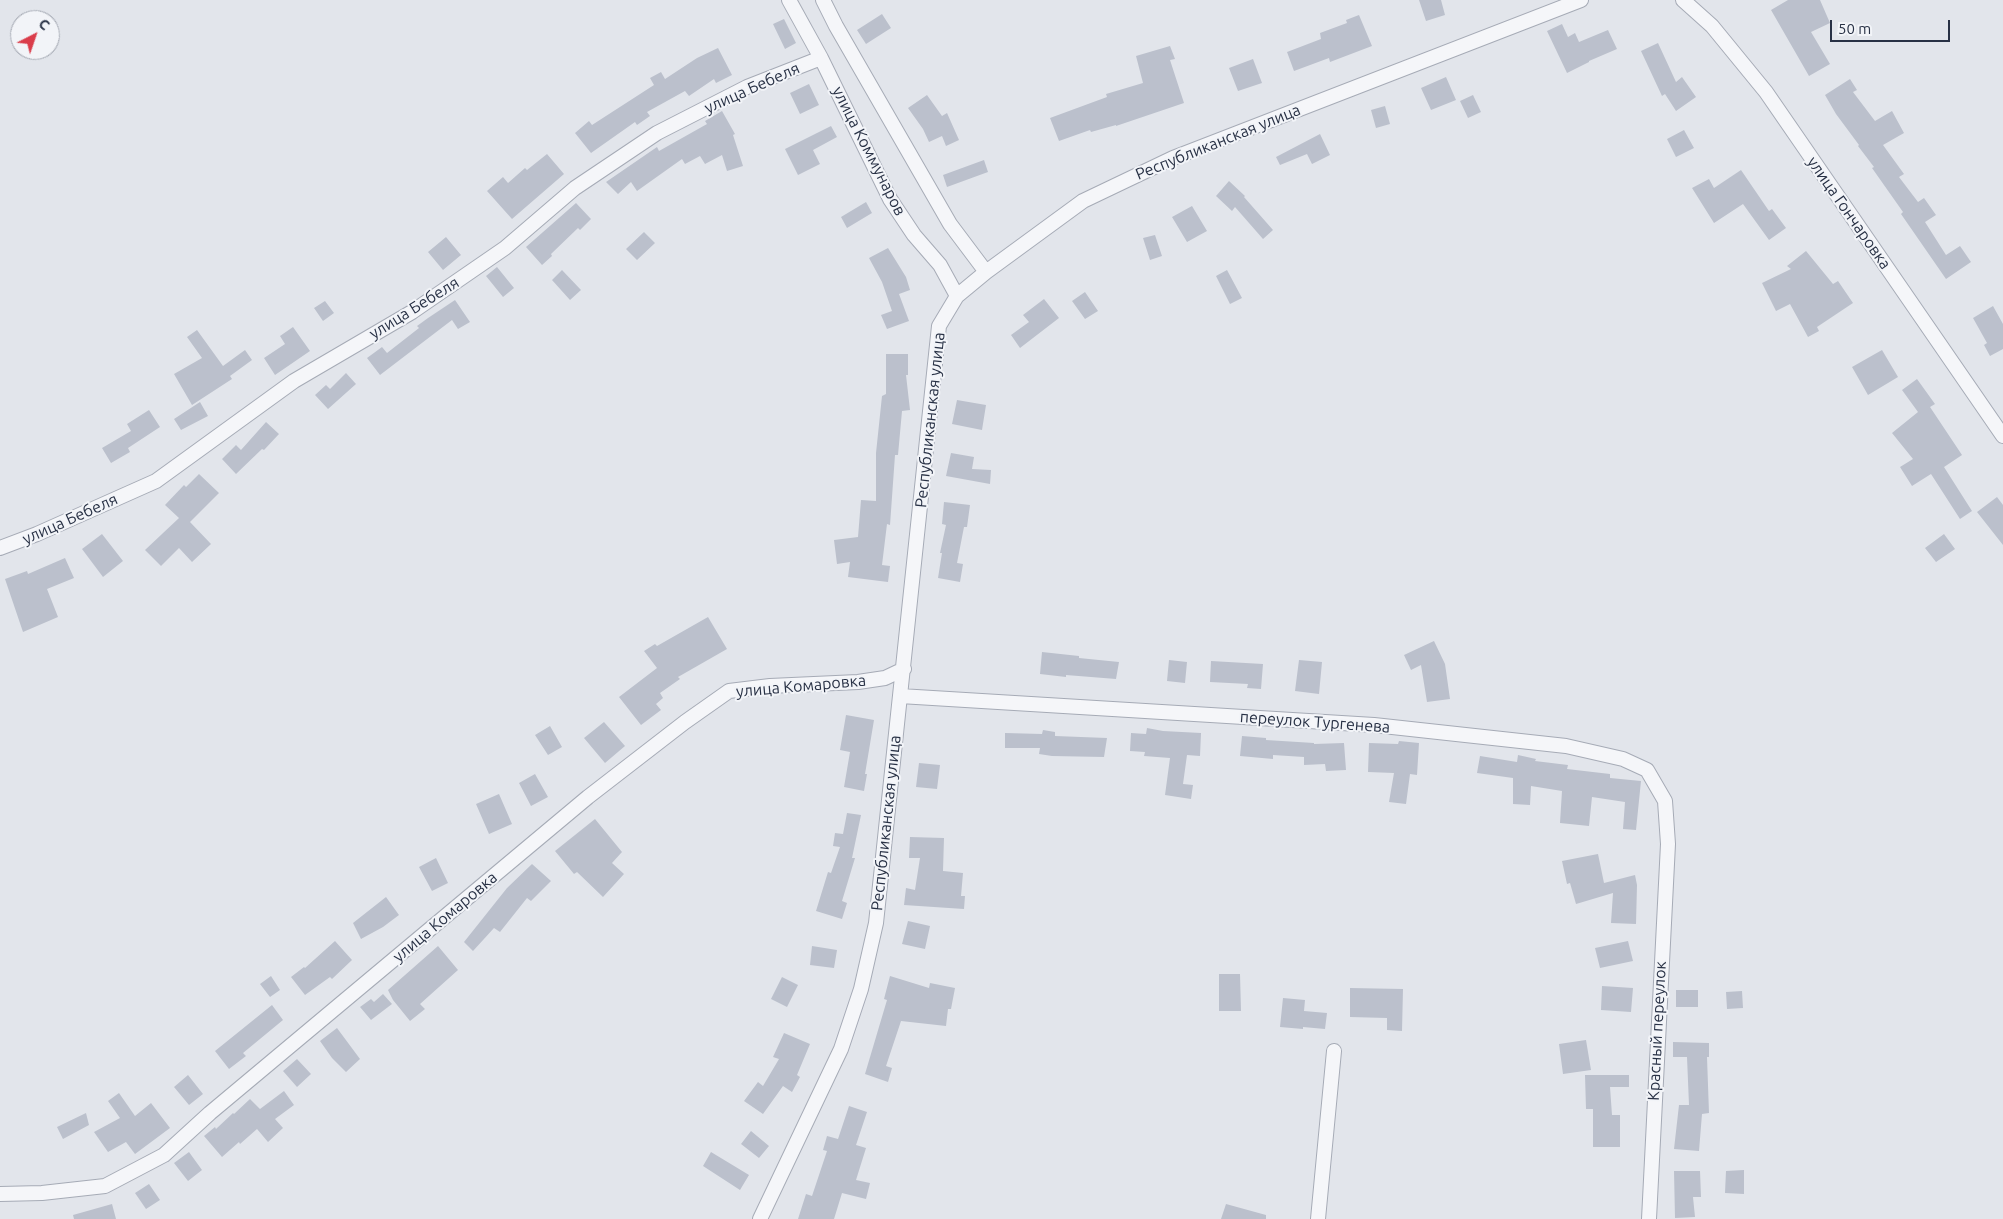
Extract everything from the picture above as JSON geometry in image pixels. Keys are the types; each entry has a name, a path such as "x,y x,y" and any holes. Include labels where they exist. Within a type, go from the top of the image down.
{"street":[{"name":"улица Коммунаров","path":"789,0 821,58 890,199 914,235 940,265 957,296"},
{"name":"улица Коммунаров","path":"823,0 836,26 950,224 986,272"},
{"name":"Республиканская улица","path":"760,1219 841,1049 861,989 876,922 939,326 957,296 986,272 1083,201 1172,158 1581,0"},
{"name":"улица Гончаровка","path":"1683,0 1712,26 1766,92 2003,436"},
{"name":"улица Бебеля","path":"0,548 37,534 156,480 294,381 412,312 505,248 575,188 657,133 747,87 821,58"},
{"name":"улица Комаровка","path":"0,1194 42,1193 105,1186 164,1155 210,1113 588,797 685,722 729,691 770,686 858,682 885,678 904,669"},
{"name":"переулок Тургенева","path":"900,696 1374,725 1566,746 1624,759 1647,770 1665,801 1668,844"},
{"name":"Красный переулок","path":"1649,1219 1668,844"},
{"path":"1318,1219 1334,1051"}],"building":[{"path":"1419,0 1441,0 1445,15 1426,21"},
{"path":"1788,0 1820,0 1830,23 1811,32 1830,64 1809,76 1771,10"},
{"path":"882,14 891,28 866,44 857,30"},
{"path":"1359,15 1372,46 1330,62 1329,58 1294,71 1287,52 1321,39 1320,33 1347,23 1346,20"},
{"path":"784,19 796,43 785,49 773,24"},
{"path":"1562,24 1568,37 1575,33 1579,42 1608,30 1617,49 1567,73 1547,31"},
{"path":"1658,43 1676,82 1682,77 1696,97 1676,111 1665,94 1662,96 1641,51"},
{"path":"1170,46 1175,59 1170,60 1184,103 1116,126 1091,132 1090,130 1059,141 1050,118 1107,97 1106,94 1143,83 1136,56"},
{"path":"718,48 732,75 716,83 714,79 689,96 685,91 647,112 650,116 637,125 635,122 591,153 575,133 589,121 592,125 654,85 650,78 661,72 665,79 697,58"},
{"path":"1253,59 1262,83 1238,91 1229,68"},
{"path":"1446,77 1456,100 1431,110 1421,88"},
{"path":"1850,79 1857,90 1853,92 1875,121 1892,111 1904,133 1883,145 1904,174 1899,177 1918,202 1924,198 1936,215 1925,222 1946,255 1960,246 1971,262 1946,279 1901,214 1903,212 1825,95"},
{"path":"809,84 819,105 800,114 790,93"},
{"path":"927,95 942,116 947,113 959,140 946,146 942,136 929,142 923,129 908,108"},
{"path":"1473,95 1481,112 1468,118 1460,101"},
{"path":"1385,106 1390,124 1376,128 1371,110"},
{"path":"722,111 735,134 733,135 743,166 727,171 722,155 705,164 700,156 685,164 682,159 637,191 631,182 618,194 606,182 657,147 659,151 707,124 705,121"},
{"path":"831,126 837,137 813,150 820,164 798,175 785,149"},
{"path":"1684,130 1694,148 1676,157 1667,139"},
{"path":"1320,134 1330,155 1312,164 1307,154 1280,165 1276,157"},
{"path":"547,154 564,174 512,219 487,191 503,177 508,183 525,168 527,170"},
{"path":"984,160 988,172 947,187 943,175"},
{"path":"1741,170 1769,211 1772,209 1786,228 1769,240 1743,204 1714,223 1692,188 1709,179 1714,188"},
{"path":"1229,181 1245,196 1273,230 1263,239 1235,207 1232,211 1216,196"},
{"path":"866,202 872,213 847,228 841,217"},
{"path":"576,203 591,219 580,230 578,228 542,265 526,247"},
{"path":"1192,206 1207,231 1187,242 1172,217"},
{"path":"644,232 655,243 637,260 626,249"},
{"path":"1155,235 1162,256 1150,260 1143,238"},
{"path":"446,237 461,255 443,270 428,252"},
{"path":"888,248 906,277 910,290 899,294 909,321 887,329 881,315 892,311 882,282 869,258"},
{"path":"1806,251 1833,284 1838,281 1853,303 1817,327 1819,331 1808,337 1790,304 1776,311 1762,283 1791,269 1787,266"},
{"path":"497,267 514,288 503,297 486,276"},
{"path":"562,270 581,290 570,300 552,280"},
{"path":"1227,270 1242,298 1230,304 1216,276"},
{"path":"1085,292 1098,311 1085,319 1072,301"},
{"path":"1044,299 1059,318 1020,348 1011,335 1029,322 1023,315"},
{"path":"455,300 470,322 458,329 452,320 380,375 367,358 382,347 387,353 419,328 417,326"},
{"path":"325,301 334,313 323,321 314,308"},
{"path":"1993,306 2003,324 2003,349 1990,356 1984,345 1987,343 1973,318"},
{"path":"293,327 310,351 275,375 264,358 285,344 280,336"},
{"path":"197,330 223,366 245,350 252,360 230,376 232,379 192,405 174,374 202,358 187,337"},
{"path":"1882,350 1898,377 1868,395 1852,367"},
{"path":"886,354 908,354 908,375 906,375 910,410 902,411 898,455 895,455 890,525 887,524 882,565 890,566 888,582 848,577 850,562 837,564 834,540 858,537 861,500 876,501 876,453 882,396 886,394"},
{"path":"346,373 356,384 328,409 315,395 326,385 330,389"},
{"path":"1917,379 1935,404 1930,407 1962,455 1944,467 1972,511 1960,519 1931,474 1912,486 1900,467 1913,459 1892,433 1918,412 1902,390"},
{"path":"957,400 986,405 982,430 952,424"},
{"path":"200,402 208,416 181,430 174,419"},
{"path":"149,410 160,427 128,448 130,452 111,463 102,448 131,431 127,424"},
{"path":"266,422 279,434 236,474 222,459 236,445 241,450"},
{"path":"951,453 974,457 972,469 991,470 990,484 946,476"},
{"path":"199,474 219,493 190,522 211,544 192,562 179,548 161,566 145,550 179,518 165,505 184,485 186,487"},
{"path":"1997,497 2003,505 2003,545 1977,512"},
{"path":"944,502 970,505 967,527 964,527 957,563 963,564 960,582 938,578 942,553 940,553 946,525 942,524"},
{"path":"102,534 123,561 103,577 82,549"},
{"path":"1944,534 1955,549 1936,562 1925,548"},
{"path":"65,558 74,578 47,589 58,617 23,632 5,579 27,571 28,574"},
{"path":"708,617 727,649 678,677 680,679 660,693 663,698 656,704 661,710 641,725 619,697 657,668 644,651 655,644 657,646"},
{"path":"1434,641 1445,664 1450,699 1427,702 1421,665 1411,670 1404,655"},
{"path":"1042,652 1119,662 1116,679 1040,674"},
{"path":"1169,660 1187,662 1185,683 1167,681"},
{"path":"1299,660 1322,662 1319,694 1295,691"},
{"path":"1211,661 1263,664 1261,689 1247,688 1248,684 1210,682"},
{"path":"846,715 874,720 864,791 844,787 850,752 840,750"},
{"path":"604,722 625,746 605,763 584,738"},
{"path":"550,726 562,747 548,755 535,735"},
{"path":"1147,728 1163,731 1201,733 1200,756 1187,755 1183,784 1193,785 1191,799 1165,795 1170,758 1144,756 1145,752 1130,751 1131,733 1146,734"},
{"path":"1043,730 1055,732 1055,736 1107,738 1104,757 1052,756 1039,754 1040,748 1005,748 1005,733 1042,734"},
{"path":"1242,736 1314,744 1344,743 1346,770 1326,771 1325,764 1304,765 1304,757 1273,755 1273,759 1240,756"},
{"path":"1399,741 1419,743 1417,775 1410,774 1406,804 1389,802 1394,773 1368,772 1369,743 1398,744"},
{"path":"1518,755 1536,759 1535,761 1568,765 1567,769 1610,774 1610,778 1641,781 1636,830 1623,829 1625,802 1592,797 1589,826 1560,823 1562,791 1531,786 1530,805 1513,804 1513,778 1477,773 1480,756 1517,762"},
{"path":"919,763 940,765 937,789 916,787"},
{"path":"535,774 548,797 531,806 519,783"},
{"path":"499,794 512,824 489,834 476,804"},
{"path":"847,813 861,815 852,858 855,858 842,901 847,903 842,919 816,911 828,872 831,873 840,847 833,846 835,833 843,834"},
{"path":"595,819 622,852 612,863 624,874 603,897 577,872 574,874 555,851"},
{"path":"910,837 944,838 943,871 963,873 961,896 965,896 964,909 904,905 906,888 915,890 920,858 909,858"},
{"path":"1598,854 1604,883 1635,875 1637,885 1636,924 1611,923 1613,893 1576,904 1570,883 1567,884 1562,861"},
{"path":"436,858 448,883 432,891 419,867"},
{"path":"532,864 551,881 531,901 527,898 500,932 494,928 473,951 464,942 507,888"},
{"path":"386,897 399,915 383,927 361,939 353,923"},
{"path":"908,921 930,926 925,949 902,944"},
{"path":"335,941 352,960 332,979 330,977 305,995 291,977 305,968"},
{"path":"1628,941 1633,961 1600,968 1595,948"},
{"path":"438,946 458,970 420,1004 425,1009 410,1021 393,1000 388,990"},
{"path":"812,946 837,950 834,968 810,965"},
{"path":"1219,974 1240,974 1241,1011 1219,1011"},
{"path":"271,976 280,990 270,997 260,984"},
{"path":"890,976 929,988 930,983 955,988 951,1009 948,1009 946,1026 901,1021 886,1066 892,1068 888,1082 865,1074 887,1000 884,999"},
{"path":"782,977 798,985 787,1007 771,999"},
{"path":"1602,986 1633,988 1631,1012 1601,1010"},
{"path":"1350,988 1403,989 1402,1031 1387,1030 1387,1018 1350,1017"},
{"path":"1676,990 1698,990 1698,1007 1676,1007"},
{"path":"1742,991 1743,1008 1727,1009 1726,992"},
{"path":"383,994 392,1004 371,1020 360,1007 371,999 374,1002"},
{"path":"1283,998 1305,1000 1304,1011 1327,1013 1325,1029 1280,1027"},
{"path":"272,1005 283,1020 243,1053 246,1056 229,1069 215,1051"},
{"path":"337,1028 360,1059 346,1072 332,1058 320,1041"},
{"path":"784,1033 810,1044 797,1075 800,1077 792,1092 783,1086 763,1114 744,1101 758,1082 763,1086 779,1059 773,1057"},
{"path":"1586,1040 1591,1070 1563,1074 1559,1044"},
{"path":"1673,1042 1709,1043 1709,1057 1707,1057 1709,1113 1702,1114 1699,1151 1674,1149 1679,1105 1689,1105 1687,1057 1673,1057"},
{"path":"297,1059 311,1074 297,1087 283,1071"},
{"path":"188,1075 203,1094 189,1105 174,1087"},
{"path":"1585,1075 1629,1075 1629,1087 1610,1087 1612,1115 1620,1115 1620,1147 1593,1147 1593,1109 1586,1109"},
{"path":"284,1091 294,1105 275,1119 283,1128 268,1142 257,1129 222,1157 204,1136 215,1127 216,1129 250,1099 260,1109"},
{"path":"119,1093 135,1116 151,1103 170,1128 135,1154 126,1142 108,1152 94,1132 120,1118 108,1101"},
{"path":"849,1106 867,1112 856,1145 866,1148 856,1180 870,1183 866,1199 842,1193 834,1219 798,1219 806,1194 812,1196 827,1151 823,1150 827,1136 838,1139"},
{"path":"86,1113 89,1125 63,1139 57,1127"},
{"path":"751,1131 769,1146 759,1158 741,1144"},
{"path":"189,1152 202,1170 188,1181 174,1163"},
{"path":"711,1152 749,1175 740,1190 703,1166"},
{"path":"1744,1170 1744,1194 1725,1193 1726,1171"},
{"path":"1674,1171 1700,1171 1701,1197 1693,1197 1695,1217 1675,1218"},
{"path":"149,1184 160,1200 146,1209 135,1193"},
{"path":"112,1204 116,1219 74,1219 73,1215"},
{"path":"1226,1204 1266,1215 1266,1219 1221,1219"}]}
